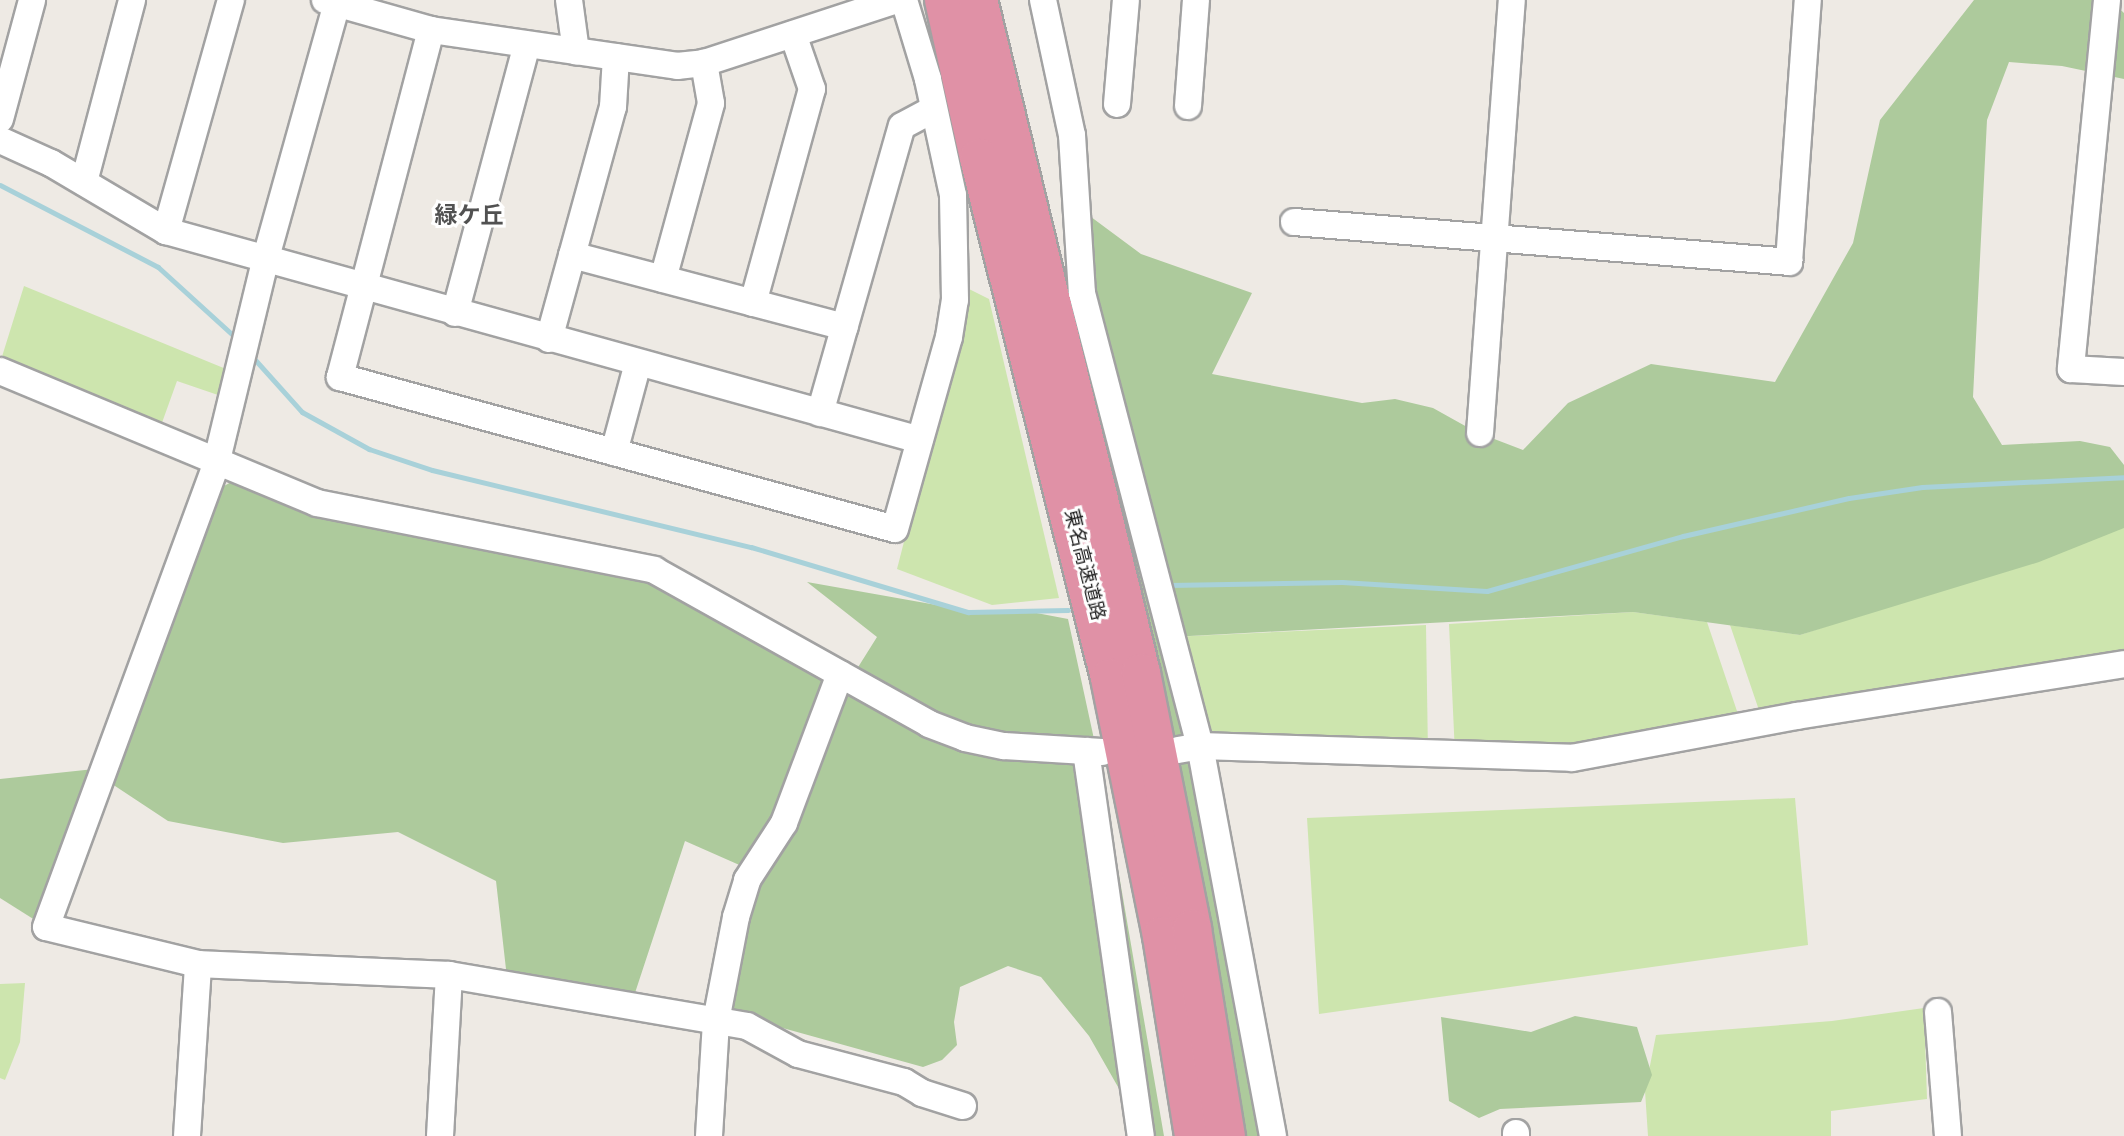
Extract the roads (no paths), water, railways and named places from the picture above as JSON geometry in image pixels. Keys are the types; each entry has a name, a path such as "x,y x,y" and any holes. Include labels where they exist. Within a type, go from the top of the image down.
{"highway":[{"path":"937,0 979,158"},
{"name":"東名高速道路","path":"944,0 979,158 1110,678 1162,936 1194,1136"},
{"name":"東名高速道路","path":"978,0 1142,673 1192,929 1226,1136"}],"street":[{"path":"0,119 8,54 32,0"},
{"path":"84,182 132,0"},
{"path":"166,231 231,0"},
{"path":"569,0 576,52"},
{"path":"897,0 704,63 677,66 431,30 333,2 265,261 216,464 46,927 198,964 449,975 747,1026 798,1054 904,1082 922,1093 963,1107"},
{"path":"431,30 340,377 895,529 949,337 955,300 953,195 934,109 904,0"},
{"path":"1043,0 1072,135 1082,293 1189,748 1273,1136"},
{"path":"1117,104 1126,0"},
{"path":"1188,106 1196,0"},
{"path":"1480,433 1512,0"},
{"path":"1294,222 1789,262 1808,0"},
{"path":"2107,0 2071,369 2124,372"},
{"path":"753,303 811,89 793,34"},
{"path":"455,313 527,44"},
{"path":"549,339 613,107 616,58"},
{"path":"663,279 711,103 704,63"},
{"path":"820,413 902,125 934,109"},
{"path":"0,140 84,182 166,231 265,261 920,440"},
{"path":"572,255 845,327"},
{"path":"614,452 638,363"},
{"path":"0,371 216,464 317,503 654,570 929,724 965,738 1004,746 1094,752 1141,1136"},
{"path":"1189,748 1572,758 1797,716 2124,664"},
{"path":"709,1136 716,1021 747,880 784,823 840,674"},
{"path":"187,1136 198,964"},
{"path":"440,1136 449,975"},
{"path":"1938,1012 1948,1136"}],"waterway":[{"path":"0,185 158,267 237,339"},
{"path":"250,354 302,412 369,449 432,470 751,547 968,612 1068,610"},
{"path":"1169,585 1342,582 1487,591 1683,536 1849,498 1922,487 2124,477"}],"district":[{"name":"緑ケ丘","path":"469,216"}]}
